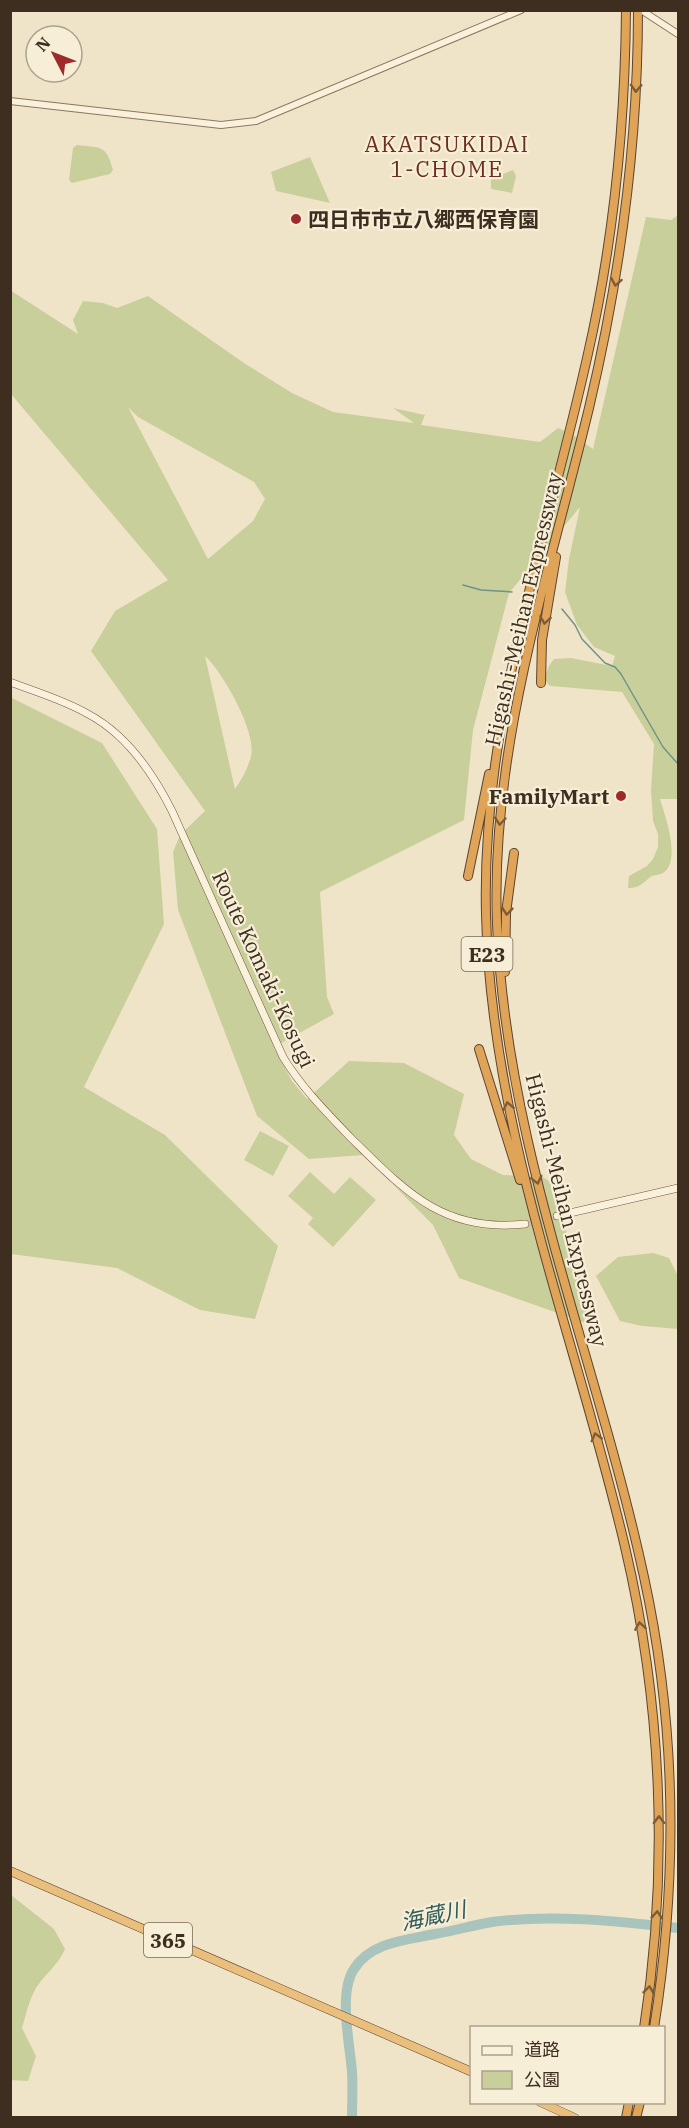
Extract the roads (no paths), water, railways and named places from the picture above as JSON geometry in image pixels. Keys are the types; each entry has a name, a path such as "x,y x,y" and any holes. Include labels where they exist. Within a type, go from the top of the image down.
{"highway":[{"name":"Higashi-Meihan Expressway","path":"626,10 615,192 598,309 508,690 495,765 487,840 485,889 487,957 495,1032 509,1109 544,1251 600,1452 633,1582 647,1668 659,1786 659,1879 654,1952 644,2026"},
{"name":"Higashi-Meihan Expressway","path":"639,10 634,131 621,247 608,323 519,693 501,806 497,919 501,986 520,1107 536,1174 618,1469 645,1579 654,1627 666,1728 670,1879 664,1953 654,2026"},
{"path":"541,683 542,640 565,500"},
{"path":"468,876 508,690"},
{"path":"507,1033 505,934 514,853"},
{"path":"479,1049 544,1251"},
{"name":"365","path":"10,1872 470,2072"},
{"path":"542,2104 575,2118"}],"main road":[{"name":"Route Komaki-Kosugi","path":"10,682 82,711 108,726 120,736 150,774 172,811 283,1057 297,1080 319,1106 419,1201 468,1222 492,1226 525,1224"},
{"path":"557,1216 678,1188"}],"street":[{"path":"10,101 221,125 256,121 521,10"},
{"path":"639,10 678,34"}],"waterway":[{"path":"463,585 481,590 512,592"},
{"path":"562,609 575,625 582,639 605,663 615,667 621,674 663,747 678,764"},
{"name":"海蔵川","path":"352,2118 352,2078 346,2019 347,1991 354,1969 370,1953 401,1941 485,1923 515,1920 585,1919 678,1928"}],"tunnel":[{"path":"525,1224 557,1216"}],"place":[{"name":"四日市市立八郷西保育園","path":"296,219"},
{"name":"FamilyMart","path":"621,796"}],"district":[{"name":"AKATSUKIDAI 1-CHOME","path":"447,156"}]}
